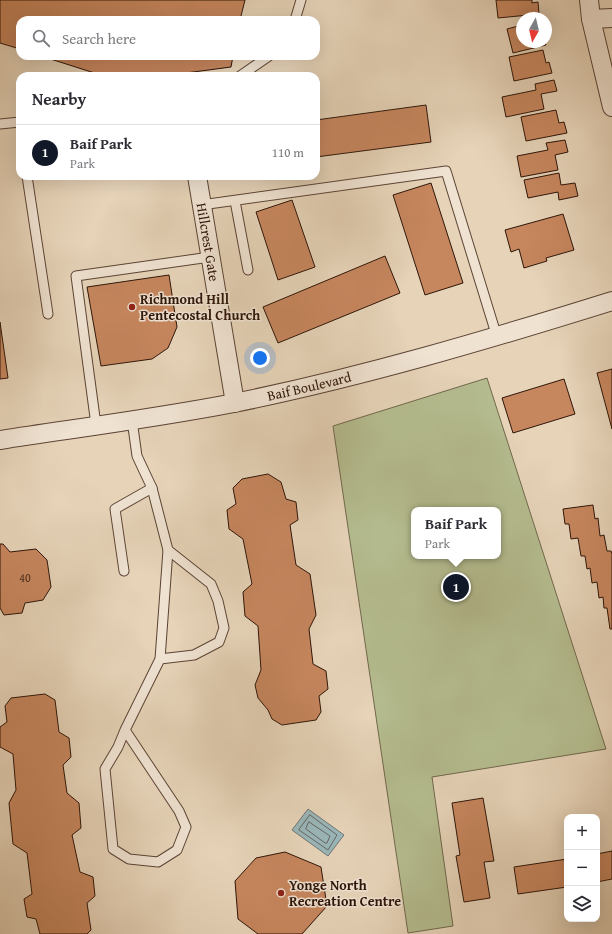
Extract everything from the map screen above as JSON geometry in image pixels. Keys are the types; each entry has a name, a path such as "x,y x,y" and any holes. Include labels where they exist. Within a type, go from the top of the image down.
{"street":[{"path":"589,0 591,19 612,107"},
{"path":"591,19 612,18"},
{"name":"Hillcrest Gate","path":"198,180 235,403"},
{"name":"Baif Boulevard","path":"0,440 235,403 326,383 497,337 612,301"}],"lane":[{"path":"295,16 301,0"},
{"path":"246,72 263,60"},
{"path":"0,124 16,122"},
{"path":"201,205 446,171 497,337"},
{"path":"28,180 48,314"},
{"path":"235,201 248,270"},
{"path":"96,425 76,276 210,256"},
{"path":"125,730 178,811 186,827 177,850 158,862 129,859 113,849 105,769 118,747 125,730 160,659 168,550 152,488 137,456 132,420"},
{"path":"124,571 115,509 152,488"},
{"path":"160,659 194,655 219,642 224,628 218,601 211,584 168,550"}],"green space":[{"path":"487,378 606,749 432,777 453,926 408,933 333,426"}],"water":[{"path":"308,809 344,835 328,856 292,830"}],"building":[{"path":"0,0 245,0 241,16 16,16 16,48 0,43"},
{"path":"496,0 532,0 532,3 538,2 539,12 516,12 516,16 498,18"},
{"path":"516,27 516,48 534,48 513,53 507,29"},
{"path":"543,50 546,63 549,62 552,73 514,81 509,57"},
{"path":"54,60 232,60 231,67 193,72 91,72"},
{"path":"554,80 557,91 541,94 544,109 506,117 502,97 536,90 535,84"},
{"path":"426,105 431,142 320,156 320,119"},
{"path":"556,110 559,123 564,122 567,133 526,141 521,117"},
{"path":"565,140 568,152 555,155 558,170 521,177 517,156 548,150 546,143"},
{"path":"559,173 561,185 575,183 578,196 559,200 558,192 528,198 524,180"},
{"path":"431,183 463,283 425,295 393,195"},
{"path":"292,200 315,267 278,280 256,212"},
{"path":"563,214 574,250 546,258 547,261 524,268 519,249 511,252 505,230"},
{"path":"385,256 400,293 278,343 263,307"},
{"name":"Richmond Hill Pentecostal Church","path":"169,275 177,327 168,348 152,359 101,366 87,287"},
{"path":"0,322 8,378 0,379"},
{"path":"612,369 612,429 597,373"},
{"path":"564,379 575,414 513,433 502,398"},
{"path":"268,474 281,482 286,499 296,502 298,520 290,525 296,565 310,574 316,615 309,629 313,664 326,671 328,689 319,696 321,712 316,720 282,725 272,719 268,710 258,698 255,685 261,670 258,626 245,616 243,592 252,584 243,539 229,529 227,510 236,504 233,488 242,479"},
{"path":"593,505 595,519 598,518 600,536 604,535 607,551 611,551 612,554 612,629 610,629 607,608 604,608 603,597 599,598 597,582 592,583 590,568 587,569 585,556 581,556 578,538 571,539 569,524 565,524 563,509"},
{"path":"0,544 3,544 10,552 36,549 47,560 51,587 43,600 25,603 22,613 4,615 0,608"},
{"path":"45,694 55,700 59,732 69,738 71,757 63,765 67,793 79,803 81,828 72,835 80,872 93,877 95,896 87,903 91,930 87,934 40,934 36,919 27,917 24,899 32,894 27,853 13,844 9,803 16,790 13,754 0,747 0,727 7,722 5,706 11,698"},
{"path":"483,798 494,861 484,862 490,898 464,902 456,856 460,855 452,803"},
{"path":"612,851 612,879 600,881 600,853"},
{"name":"Yonge North Recreation Centre","path":"285,852 321,867 327,906 302,934 258,934 238,919 235,881 256,858"},
{"path":"564,859 564,887 518,894 514,867"}],"place":[{"name":"Richmond Hill Pentecostal Church","path":"132,307"},
{"name":"Baif Park","path":"456,587"},
{"name":"Yonge North Recreation Centre","path":"281,893"}]}
